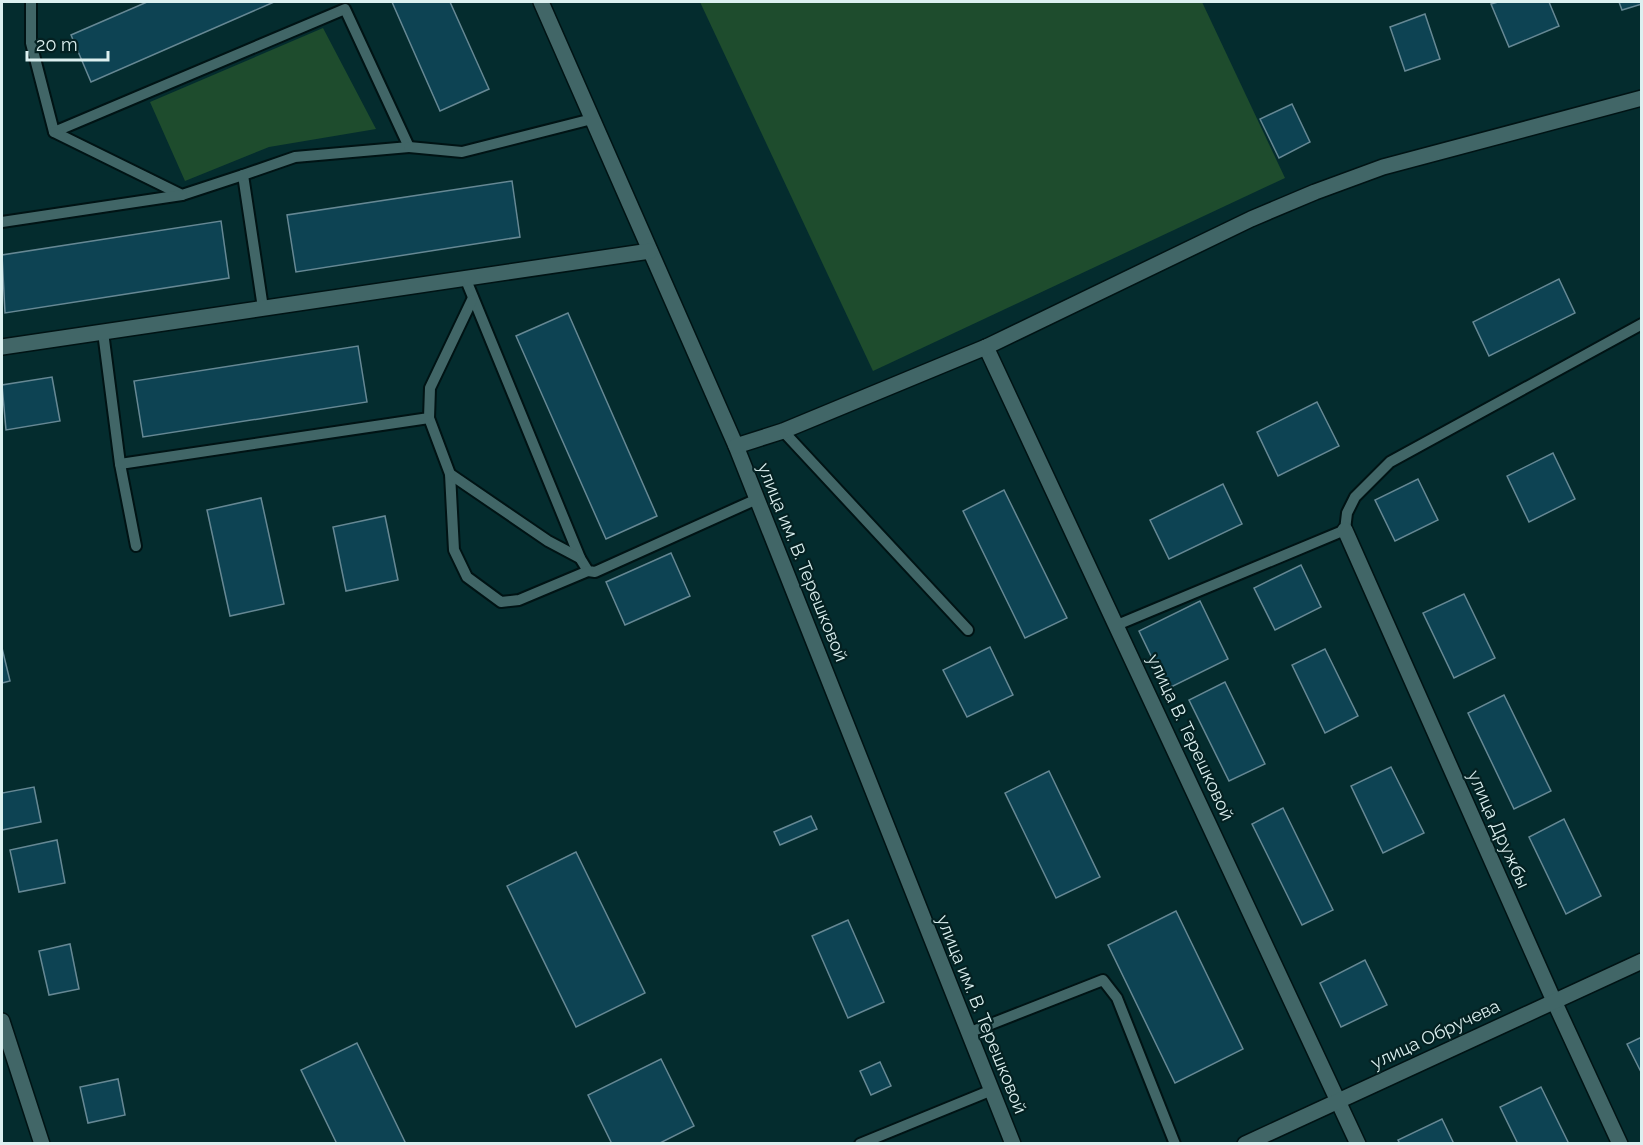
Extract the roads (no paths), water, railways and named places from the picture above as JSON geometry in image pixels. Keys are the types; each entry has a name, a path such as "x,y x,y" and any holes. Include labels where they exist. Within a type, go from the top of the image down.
{"street":[{"name":"улица им. В. Терешковой","path":"541,2 736,446 1013,1143"},
{"path":"736,446 783,431 986,347 1251,219 1315,192 1383,167 1641,98"},
{"path":"2,347 650,251"},
{"name":"улица В. Терешковой","path":"986,347 1358,1143"},
{"name":"улица Дружбы","path":"1345,530 1554,1001 1620,1143"},
{"name":"улица Обручева","path":"1245,1143 1641,961"},
{"path":"2,1021 42,1143"}],"lane":[{"path":"31,2 31,43 54,132 182,195"},
{"path":"54,132 344,5 409,147"},
{"path":"2,222 182,195 295,157 409,147 462,152 592,119"},
{"path":"243,175 264,308"},
{"path":"466,280 472,300 580,558 588,571"},
{"path":"472,300 430,388 429,418 450,474 454,550 467,577 501,602 519,600 588,571 595,572 757,499"},
{"path":"1117,625 1345,530 1347,513 1355,497 1390,462 1641,324"},
{"path":"103,332 120,464 136,546"},
{"path":"120,464 429,418"},
{"path":"783,431 968,630"},
{"path":"450,474 548,541 580,558"},
{"path":"968,1033 1103,980 1117,998 1175,1143"},
{"path":"860,1143 992,1090"}]}
